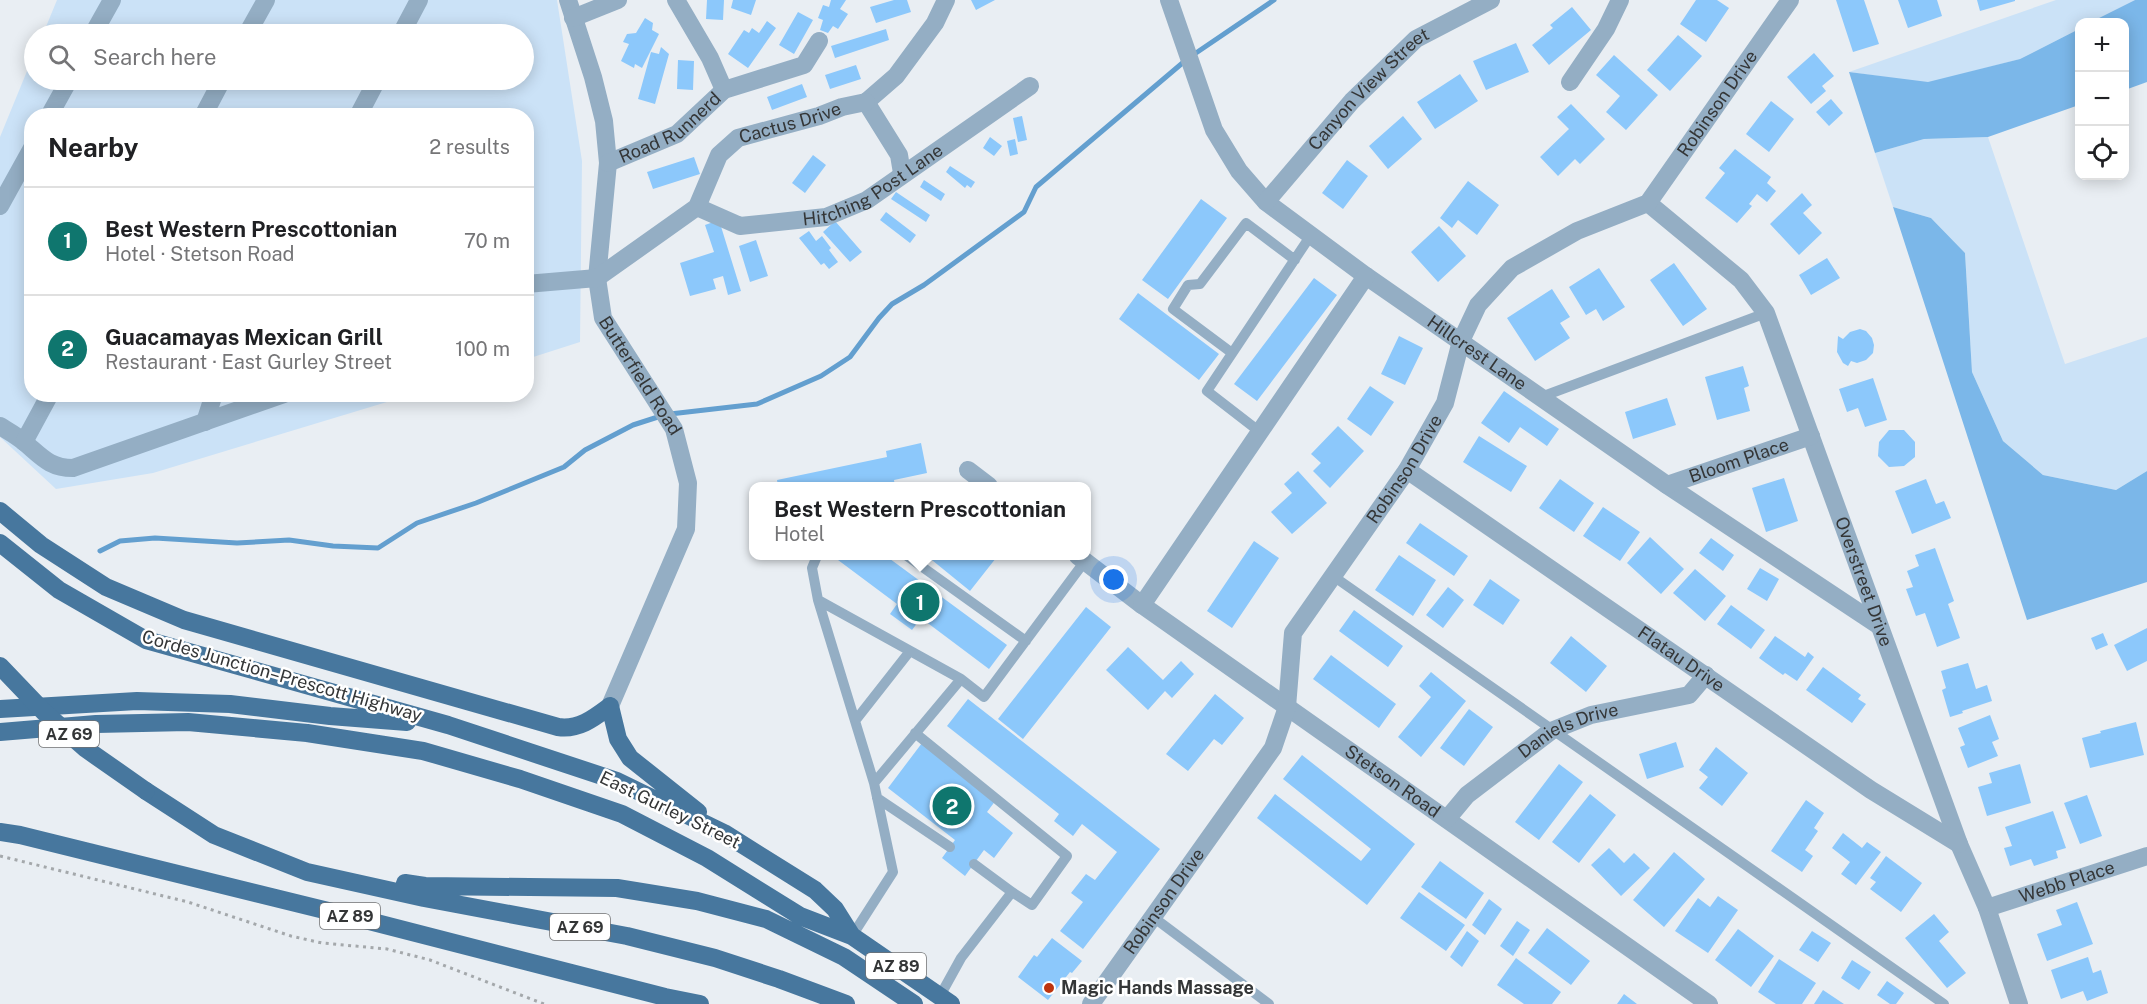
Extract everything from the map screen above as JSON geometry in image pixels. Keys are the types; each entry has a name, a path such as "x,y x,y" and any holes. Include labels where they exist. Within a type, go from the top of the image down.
{"main road":[{"path":"0,511 41,545 106,586 184,620 558,727 566,728 585,723 610,706 618,739 630,758 724,832"},
{"name":"Cordes Junction–Prescott Highway","path":"0,543 59,590 147,640 448,725"},
{"name":"AZ 69","path":"0,666 44,712 86,749 214,835 308,872 424,898 638,939 715,958 846,1004"},
{"name":"AZ 89","path":"0,709 137,701 230,704 330,716 448,725"},
{"path":"0,732 96,724 188,722 308,733 423,751 520,779 622,814 707,858 801,916 852,936"},
{"name":"East Gurley Street","path":"448,725 617,781 724,832 815,890 835,909 852,936 946,1000"},
{"name":"AZ 89","path":"0,832 20,835 700,1004"},
{"path":"308,872 425,886 617,888 697,901 766,919 844,957 914,1004"}],"street":[{"path":"99,24 112,0"},
{"path":"253,24 266,0"},
{"path":"406,24 419,0"},
{"name":"Butterfield Road","path":"568,0 604,121 609,163 597,278 603,318 674,429 688,483 686,529 610,706"},
{"path":"573,18 618,0"},
{"path":"676,0 710,58 724,90"},
{"path":"902,173 899,154 866,102 896,76 935,23 946,0"},
{"name":"Hillcrest Lane","path":"1169,0 1214,130 1239,171 1266,201 1366,276 1667,485 1878,625"},
{"name":"Canyon View Street","path":"1266,201 1352,101 1416,39 1491,0"},
{"path":"1570,82 1606,29 1620,0"},
{"name":"Robinson Drive","path":"1091,1004 1274,748 1287,707 1293,633 1407,470 1446,403 1461,341 1478,305 1512,268 1577,231 1648,203 1785,2"},
{"name":"Road Runnerd","path":"609,163 678,134 724,90 804,65 819,42"},
{"name":"Hitching Post Lane","path":"697,207 740,226 826,217 867,200 902,173 1030,86"},
{"path":"53,108 63,90"},
{"path":"206,108 216,90"},
{"path":"362,108 372,90"},
{"name":"Cactus Drive","path":"697,207 719,155 738,138 866,102"},
{"path":"0,206 24,162"},
{"name":"Overstreet Drive","path":"1648,203 1741,280 1766,313 1959,844 1987,908 2019,1004"},
{"path":"534,283 597,278 697,207"},
{"path":"1142,605 1366,276"},
{"path":"24,442 46,402"},
{"path":"205,422 211,402"},
{"path":"0,426 24,442 41,458 60,468 73,468 261,402"},
{"name":"Bloom Place","path":"1667,485 1811,436"},
{"path":"968,470 984,482"},
{"name":"Flatau Drive","path":"1407,470 1871,790 1959,844"},
{"name":"Stetson Road","path":"1084,560 1142,605 1709,1004"},
{"name":"Daniels Drive","path":"1447,819 1467,795 1551,730 1591,715 1689,695 1706,675"},
{"name":"Webb Place","path":"1987,908 2147,855"}],"lane":[{"path":"1232,353 1173,309 1188,285 1200,284 1246,223 1295,260"},
{"path":"1260,432 1207,391 1311,235"},
{"path":"1541,397 1766,313"},
{"path":"815,560 812,568 818,600 874,783 893,872 852,936"},
{"path":"914,560 1026,641"},
{"path":"818,600 961,679 984,697 1026,641 1080,560"},
{"path":"1333,576 1944,1004"},
{"path":"855,721 910,651"},
{"path":"874,783 961,679"},
{"path":"915,733 1067,856 1032,905 974,864"},
{"path":"878,798 950,847"},
{"path":"946,1000 962,958 1012,892"},
{"path":"1153,917 1269,1004"}],"path":[{"path":"0,856 188,902 301,938 322,943 387,949 430,960 544,1004"}],"shaded area":[{"path":"57,0 557,0 582,161 580,342 534,357 534,108 24,108 24,402 387,402 153,473 56,489 0,437 0,137 24,78 24,90 534,90 534,24 47,24"},
{"path":"2056,0 2135,0 2099,18 2075,18 2075,31 2020,59 1928,83 1849,72"},
{"path":"2135,0 2147,0 2147,82 2129,89 2129,18 2099,18"},
{"path":"2075,31 2075,106 1988,137 1924,139 1875,153 1849,72 1928,82 2020,59"},
{"path":"1988,137 2065,364 2147,337 2147,471 2116,490 2043,475 2003,441 1972,372 1965,253 1931,218 1893,207 1875,153 1924,139"},
{"path":"1893,207 1931,218 1965,253 1972,372 2003,441 2043,475 2116,490 2147,471 2147,582 2027,620"}],"building":[{"path":"707,0 724,0 723,20 706,19"},
{"path":"733,0 756,0 751,15 731,8"},
{"path":"831,0 846,0 840,9 848,14 838,29 833,26 828,33 820,30 823,20 818,18 823,5 829,7"},
{"path":"894,0 907,0 911,12 876,23 870,7"},
{"path":"971,0 995,0 976,10"},
{"path":"1696,0 1717,0 1729,8 1706,42 1680,24"},
{"path":"1836,0 1864,0 1879,44 1853,52"},
{"path":"1898,0 1937,0 1942,16 1908,28"},
{"path":"1977,0 2015,0 2015,1 1980,11"},
{"path":"1572,7 1591,30 1549,65 1532,45 1553,28 1550,25"},
{"path":"798,12 813,20 794,54 779,45"},
{"path":"645,18 653,23 652,30 659,34 642,68 635,64 634,68 621,61 629,44 623,42 627,34 636,33"},
{"path":"767,21 776,28 748,68 728,54 744,30 749,33 752,28 759,33"},
{"path":"886,29 889,40 835,58 831,46"},
{"path":"1678,35 1702,56 1670,91 1647,70"},
{"path":"1516,43 1529,72 1486,90 1473,61"},
{"path":"661,47 669,54 655,104 638,99 651,52 659,54"},
{"path":"1814,53 1834,76 1822,86 1826,91 1811,104 1787,77"},
{"path":"1614,55 1658,95 1626,130 1606,112 1620,96 1596,75"},
{"path":"678,60 694,61 693,90 677,89"},
{"path":"856,65 861,79 830,89 825,75"},
{"path":"1460,74 1478,101 1435,129 1417,102"},
{"path":"802,84 807,97 772,110 767,97"},
{"path":"1831,99 1843,113 1829,126 1816,112"},
{"path":"1771,101 1794,119 1769,152 1746,134"},
{"path":"1571,104 1605,139 1580,164 1575,159 1558,176 1540,157 1569,129 1557,117"},
{"path":"1022,116 1027,140 1018,142 1013,118"},
{"path":"1403,116 1422,139 1388,169 1369,146"},
{"path":"990,137 1002,146 994,156 983,148"},
{"path":"1015,139 1018,154 1010,156 1007,141"},
{"path":"1735,149 1771,177 1767,183 1776,191 1767,202 1757,194 1749,204 1752,206 1737,223 1705,198 1725,173 1719,168"},
{"path":"813,155 826,165 805,193 792,183"},
{"path":"694,157 700,174 653,189 647,172"},
{"path":"1347,160 1368,176 1343,209 1322,193"},
{"path":"950,166 975,182 971,188 967,185 965,188 946,172"},
{"path":"924,180 945,194 941,201 920,187"},
{"path":"1468,181 1499,205 1477,235 1458,220 1452,228 1440,218"},
{"path":"896,192 930,215 926,222 891,199"},
{"path":"1802,193 1812,205 1803,213 1822,233 1799,255 1770,224"},
{"path":"1201,199 1227,218 1168,299 1142,280"},
{"path":"886,212 916,235 910,243 880,220"},
{"path":"719,220 741,291 728,295 723,276 713,279 716,289 690,296 680,263 714,252 705,225"},
{"path":"835,221 862,252 850,262 823,232"},
{"path":"1439,226 1466,256 1438,282 1411,252"},
{"path":"809,231 816,241 822,236 831,248 829,250 838,262 829,269 824,263 821,265 799,238"},
{"path":"756,240 768,276 750,282 739,246"},
{"path":"1827,258 1840,278 1811,295 1799,275"},
{"path":"1674,263 1707,309 1683,326 1650,280"},
{"path":"1599,268 1625,307 1603,321 1596,309 1586,315 1569,287"},
{"path":"1314,278 1337,295 1257,401 1234,384"},
{"path":"1552,289 1570,317 1560,323 1570,338 1535,361 1507,318"},
{"path":"1138,293 1219,354 1199,380 1119,319"},
{"path":"1860,329 1866,331 1872,338 1873,353 1866,360 1857,363 1851,361 1848,366 1843,363 1837,352 1838,336 1843,339 1850,332"},
{"path":"1399,336 1423,348 1405,385 1381,374"},
{"path":"1743,366 1749,386 1744,388 1750,411 1717,420 1705,377"},
{"path":"1873,378 1887,420 1865,427 1858,408 1847,412 1839,389"},
{"path":"1370,386 1394,402 1371,436 1347,419"},
{"path":"1504,391 1559,429 1547,446 1520,427 1509,443 1481,423"},
{"path":"1667,398 1676,425 1633,439 1625,412"},
{"path":"1338,426 1364,451 1330,488 1313,471 1321,463 1311,454"},
{"path":"1889,430 1904,430 1915,442 1915,457 1904,466 1889,467 1878,456 1879,442"},
{"path":"1479,436 1527,466 1511,492 1463,462"},
{"path":"921,443 927,473 894,480 894,482 777,482 777,480 887,457 886,451"},
{"path":"1298,471 1327,503 1292,534 1271,512 1292,493 1284,484"},
{"path":"1784,478 1798,521 1766,532 1752,488"},
{"path":"1560,479 1594,503 1574,532 1539,508"},
{"path":"1926,479 1936,504 1944,501 1951,518 1912,534 1895,491"},
{"path":"1603,507 1640,532 1620,561 1583,536"},
{"path":"1420,523 1468,556 1454,576 1406,543"},
{"path":"1650,537 1684,569 1661,594 1627,563"},
{"path":"1711,538 1734,555 1723,571 1699,553"},
{"path":"1254,541 1279,558 1232,628 1207,611"},
{"path":"1935,548 1954,601 1948,604 1960,638 1937,647 1925,613 1916,616 1906,589 1913,587 1907,571 1919,566 1915,555"},
{"path":"1399,555 1436,580 1413,616 1375,590"},
{"path":"838,560 891,560 1007,645 989,669 921,618 912,630 890,614 897,604"},
{"path":"932,560 994,560 970,591"},
{"path":"1760,568 1779,579 1767,601 1747,589"},
{"path":"1695,569 1726,596 1705,621 1673,593"},
{"path":"1490,579 1520,600 1503,625 1473,605"},
{"path":"1448,587 1464,600 1443,628 1426,615"},
{"path":"1731,605 1765,630 1751,649 1717,624"},
{"path":"1086,607 1111,627 1023,739 998,719"},
{"path":"1354,610 1403,646 1388,667 1339,631"},
{"path":"2147,628 2147,661 2127,671 2114,645"},
{"path":"2103,633 2108,645 2096,650 2091,638"},
{"path":"1571,636 1607,666 1586,692 1550,663"},
{"path":"1775,636 1805,657 1808,652 1814,657 1797,681 1785,673 1783,675 1759,658"},
{"path":"1128,647 1163,680 1181,661 1194,674 1172,698 1165,691 1148,710 1106,670"},
{"path":"1331,655 1396,704 1379,728 1313,679"},
{"path":"1968,663 1976,689 1987,685 1992,701 1950,717 1942,690 1946,688 1941,671"},
{"path":"1823,667 1861,695 1858,699 1866,704 1852,723 1806,690"},
{"path":"1431,672 1466,701 1421,757 1398,737 1431,697 1419,686"},
{"path":"1215,694 1244,718 1222,745 1214,739 1188,771 1166,754"},
{"path":"968,699 1160,849 1083,949 1060,931 1083,902 1071,893 1086,874 1095,880 1117,852 1082,824 1073,836 1054,821 1059,814 947,726"},
{"path":"1469,709 1493,727 1464,766 1440,748"},
{"path":"1990,715 1999,739 1992,742 1998,756 1968,768 1960,747 1965,745 1958,728"},
{"path":"2136,722 2144,755 2090,768 2082,738"},
{"path":"1676,742 1684,767 1647,779 1639,754"},
{"path":"922,743 996,800 987,812 1013,833 994,858 984,850 965,876 942,858 955,840 888,788"},
{"path":"1716,747 1748,773 1722,806 1699,788 1708,777 1699,770"},
{"path":"1302,755 1415,844 1367,905 1257,818 1275,794 1361,861 1371,849 1283,779"},
{"path":"1559,764 1583,782 1539,840 1515,822"},
{"path":"2020,764 2031,803 1987,816 1978,787 1992,783 1989,773"},
{"path":"1590,794 1616,815 1579,863 1552,842"},
{"path":"2087,795 2102,836 2080,844 2064,803"},
{"path":"1806,800 1824,813 1814,828 1818,831 1805,850 1813,856 1802,872 1771,851"},
{"path":"2053,811 2066,848 2056,851 2058,858 2034,866 2031,859 2010,866 2004,848 2012,846 2005,827"},
{"path":"1843,833 1862,848 1867,842 1881,852 1856,885 1841,874 1850,862 1832,848"},
{"path":"1609,848 1624,863 1634,853 1650,868 1621,896 1591,865"},
{"path":"1674,852 1705,879 1664,927 1633,900"},
{"path":"1886,856 1922,883 1901,912 1870,889 1876,882 1870,878"},
{"path":"1440,861 1484,893 1466,919 1421,887"},
{"path":"1419,892 1465,925 1446,951 1400,918"},
{"path":"1718,896 1738,910 1708,953 1675,931 1698,898 1710,907"},
{"path":"1489,899 1502,909 1485,935 1472,925"},
{"path":"2077,902 2093,944 2047,961 2037,934 2062,925 2056,910"},
{"path":"1934,914 1949,932 1939,941 1966,973 1947,988 1905,938"},
{"path":"1517,921 1530,930 1513,956 1500,946"},
{"path":"1547,928 1590,961 1571,985 1528,953"},
{"path":"1738,929 1774,956 1751,987 1715,960"},
{"path":"1467,931 1479,941 1462,967 1450,957"},
{"path":"1812,931 1831,943 1818,962 1799,950"},
{"path":"1052,938 1082,961 1072,973 1070,972 1048,1000 1018,977 1034,955 1037,957"},
{"path":"2088,957 2093,973 2101,970 2108,993 2087,1001 2083,991 2061,999 2051,970"},
{"path":"1516,958 1561,992 1552,1004 1524,1004 1497,985"},
{"path":"1779,959 1816,983 1802,1004 1776,1004 1758,992"},
{"path":"1852,960 1871,972 1859,990 1841,978"},
{"path":"1887,981 1904,993 1896,1004 1890,1004 1877,995"},
{"path":"1823,990 1844,1004 1814,1004"},
{"path":"1624,994 1637,1004 1617,1004"}],"waterway":[{"path":"1193,55 1274,0"},
{"path":"670,414 757,404 821,376 850,357 892,304 924,285 1024,212 1036,187 1186,60"},
{"path":"100,551 120,541 155,538 237,543 289,540 333,546 378,548 417,523 476,503 564,467 585,450 633,425 661,416"}],"place":[{"name":"Best Western Prescottonian","path":"920,602"},
{"name":"Guacamayas Mexican Grill","path":"952,806"},
{"name":"Magic Hands Massage","path":"1049,988"}]}
